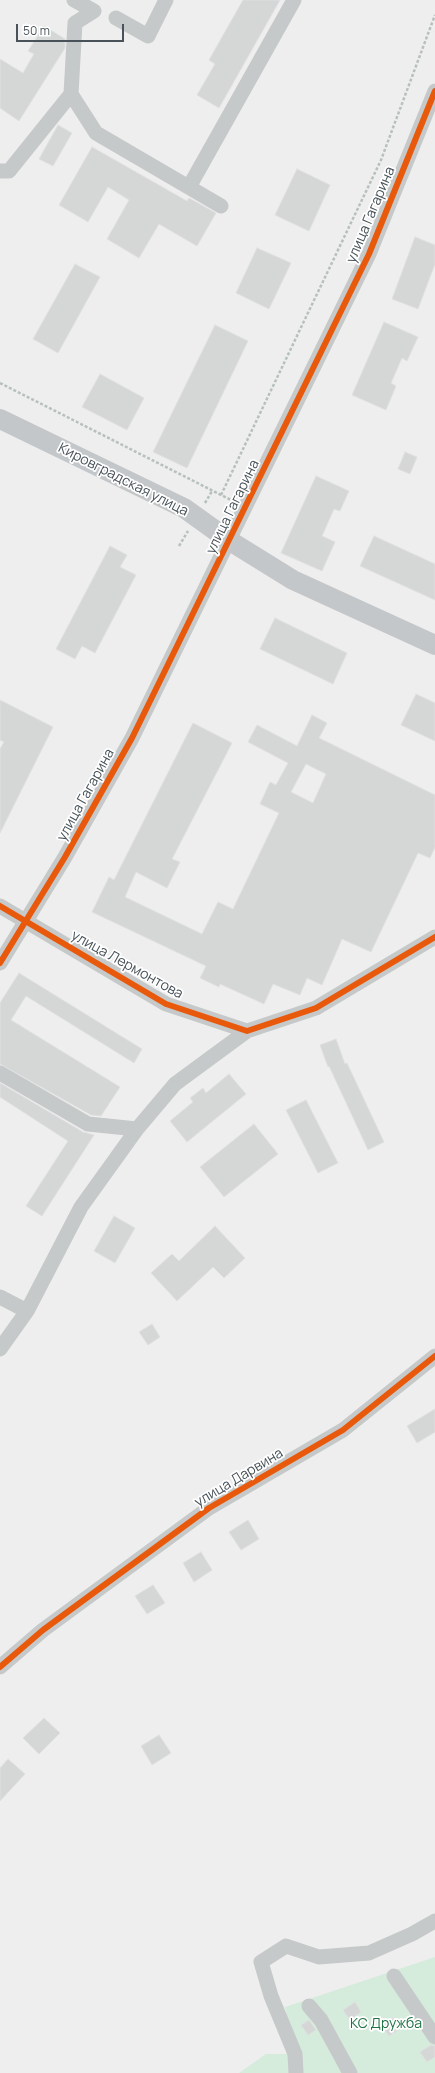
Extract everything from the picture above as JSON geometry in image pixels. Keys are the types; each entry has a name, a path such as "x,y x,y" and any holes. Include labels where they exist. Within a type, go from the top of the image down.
{"main road":[{"name":"Кировградская улица","path":"0,419 184,508 230,541 293,580 435,645"}],"street":[{"path":"74,0 97,6"},
{"path":"116,18 148,36 166,0"},
{"path":"189,187 294,0"},
{"path":"97,6 74,23 71,94 96,133 221,206"},
{"name":"улица Гагарина","path":"0,963 65,857 132,738 230,541 369,254 435,90"},
{"path":"0,171 9,171 71,94"},
{"name":"улица Лермонтова","path":"0,906 166,1004 247,1031"},
{"path":"0,1349 27,1311 81,1207 137,1129 175,1084 247,1031 316,1008 435,936"},
{"path":"0,1073 88,1124 137,1129"},
{"path":"0,1297 27,1311"},
{"name":"улица Дарвина","path":"0,1667 43,1630 209,1508 343,1430 435,1356"},
{"path":"296,2073 294,2054 271,1996 261,1962 286,1946 319,1957 369,1953 412,1934 435,1921"},
{"path":"394,1976 435,2037"},
{"path":"309,2006 322,2020 350,2073"}],"path":[{"path":"221,495 381,160 435,15"},
{"path":"0,383 246,508"}],"green space":[{"name":"КС Дружба","path":"435,1957 435,2073 239,2073 266,2054 294,2054 285,2007"}],"building":[{"path":"243,0 280,0 219,108 197,95 215,64 209,60"},
{"path":"44,26 65,39 65,48 19,121 0,108 0,59 23,73 34,54 28,51"},
{"path":"58,125 72,133 53,166 39,159"},
{"path":"92,147 187,201 189,198 216,213 197,246 159,224 139,258 107,239 129,200 108,187 88,222 59,205"},
{"path":"297,169 330,185 309,231 275,215"},
{"path":"415,237 435,245 435,264 418,309 392,299"},
{"path":"257,248 291,263 269,309 236,293"},
{"path":"75,264 100,277 58,353 33,339"},
{"path":"384,322 418,337 407,361 402,358 391,383 396,386 386,410 352,395"},
{"path":"215,325 248,341 187,468 153,452"},
{"path":"100,374 144,398 127,430 82,407"},
{"path":"405,452 417,457 410,474 398,469"},
{"path":"316,476 349,491 340,511 334,509 322,536 335,542 322,571 281,553"},
{"path":"374,536 435,564 435,600 360,566"},
{"path":"110,546 127,555 120,567 136,575 95,653 82,646 75,659 56,649"},
{"path":"275,618 347,653 333,684 260,649"},
{"path":"416,694 435,703 435,741 401,725"},
{"path":"0,700 53,727 0,833 0,749 4,742 0,740"},
{"path":"312,715 327,723 319,738 435,795 435,847 430,858 418,853 371,952 342,939 322,985 307,978 300,995 273,984 264,1004 220,984 219,987 200,978 206,966 92,912 109,877 114,880 193,723 232,743 172,859 180,862 167,888 136,872 125,897 202,934 218,902 233,909 279,813 260,804 270,782 276,785 288,763 248,742 257,725 297,746","holes":["306,764 326,774 313,803 291,792"]},
{"path":"19,973 142,1049 134,1063 26,996 11,1020 120,1087 101,1116 91,1115 0,1064 0,1003"},
{"path":"336,1039 345,1064 347,1063 384,1142 368,1150 329,1066 328,1067 320,1045"},
{"path":"229,1074 246,1094 187,1142 170,1121 193,1102 190,1098 203,1088 206,1093"},
{"path":"0,1083 83,1132 94,1135 42,1216 26,1206 68,1141 0,1097"},
{"path":"306,1100 338,1163 318,1173 286,1110"},
{"path":"254,1124 278,1154 224,1197 200,1167"},
{"path":"114,1216 135,1228 115,1263 94,1251"},
{"path":"215,1226 245,1258 224,1278 213,1267 177,1301 151,1273 172,1254 179,1261"},
{"path":"152,1324 160,1337 148,1345 139,1332"},
{"path":"435,1409 435,1432 417,1443 407,1426"},
{"path":"248,1520 259,1539 241,1550 229,1532"},
{"path":"201,1552 212,1570 194,1582 183,1563"},
{"path":"153,1585 165,1603 147,1614 135,1596"},
{"path":"44,1718 60,1733 39,1754 23,1738"},
{"path":"159,1735 171,1753 152,1765 141,1746"},
{"path":"8,1759 25,1774 0,1801 0,1768"},
{"path":"355,2002 361,2012 350,2020 343,2010"},
{"path":"394,2018 400,2028 389,2036 382,2026"},
{"path":"309,2020 316,2030 308,2035 301,2025"},
{"path":"431,2045 435,2046 435,2057 427,2062 420,2052"}],"cycle path":[{"path":"0,963 65,857 132,738 369,254 435,91"},
{"path":"0,906 166,1004 247,1031 316,1008 435,937"},
{"path":"0,1667 43,1630 209,1508 343,1430 435,1356"}]}
